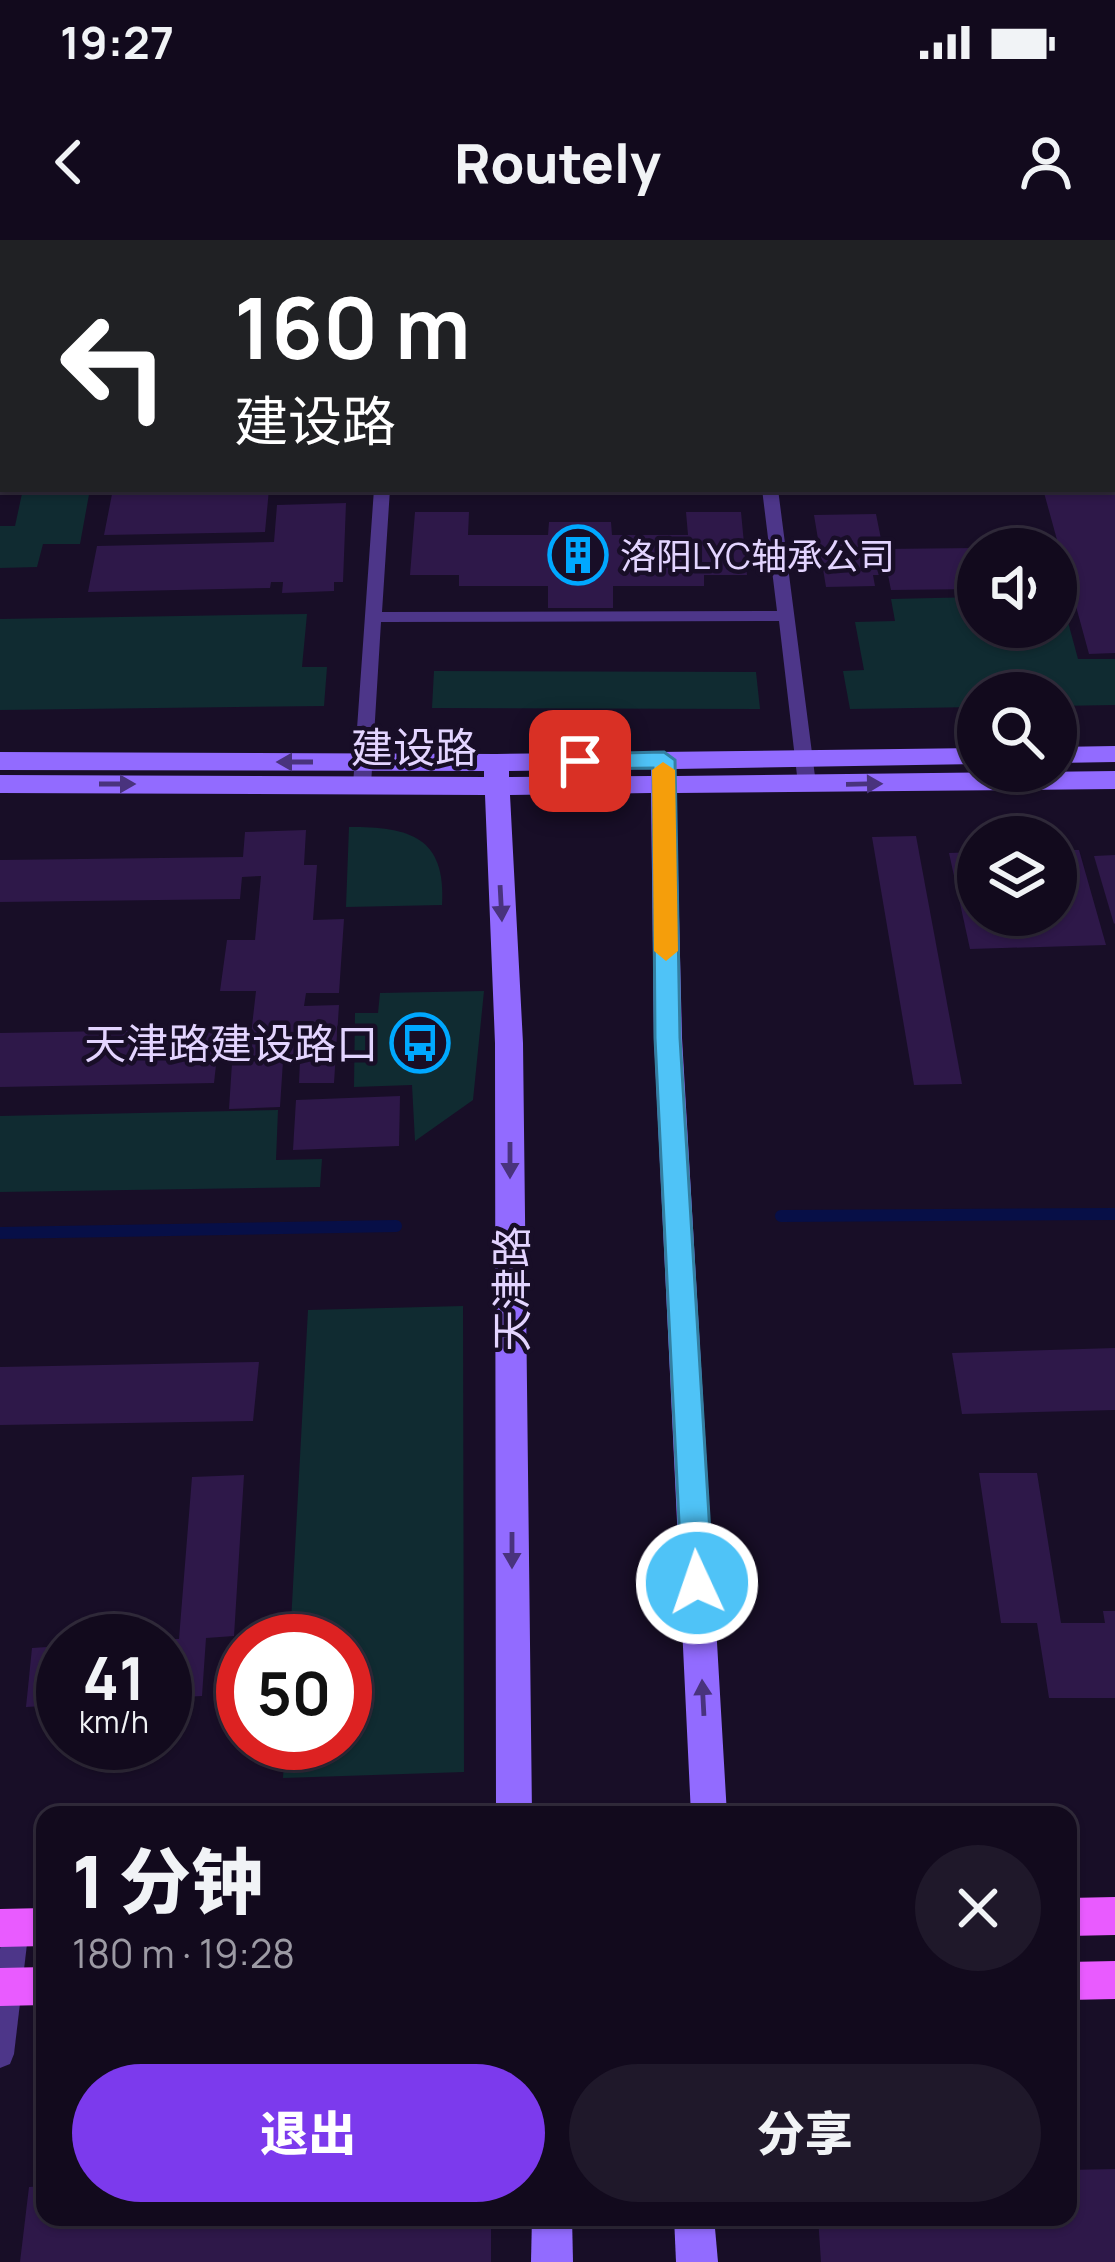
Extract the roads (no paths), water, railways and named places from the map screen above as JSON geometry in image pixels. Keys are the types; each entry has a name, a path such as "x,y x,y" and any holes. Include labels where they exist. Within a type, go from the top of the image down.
{"main road":[{"path":"1077,755 1115,754"},
{"name":"建设路","path":"0,784 663,772 804,758 957,756"},
{"name":"建设路","path":"0,761 362,774"},
{"name":"建设路","path":"663,772 807,784 1115,781"},
{"path":"663,772 668,1038 709,1806"},
{"name":"天津路","path":"496,774 509,1043 514,1806"},
{"path":"1077,1917 1115,1916"},
{"path":"1077,1981 1115,1980"},
{"path":"552,2226 553,2262"},
{"path":"695,2226 697,2262"}],"lane":[{"path":"362,774 382,492"},
{"path":"770,492 807,784"},
{"path":"374,617 787,616"},
{"path":"0,2054 19,1986 20,1928"}],"waterway":[{"path":"781,1216 1115,1214"},
{"path":"0,1233 396,1226"}],"place":[{"name":"洛阳LYC轴承公司","path":"578,555"},
{"name":"天津路建设路口","path":"420,1043"}]}
